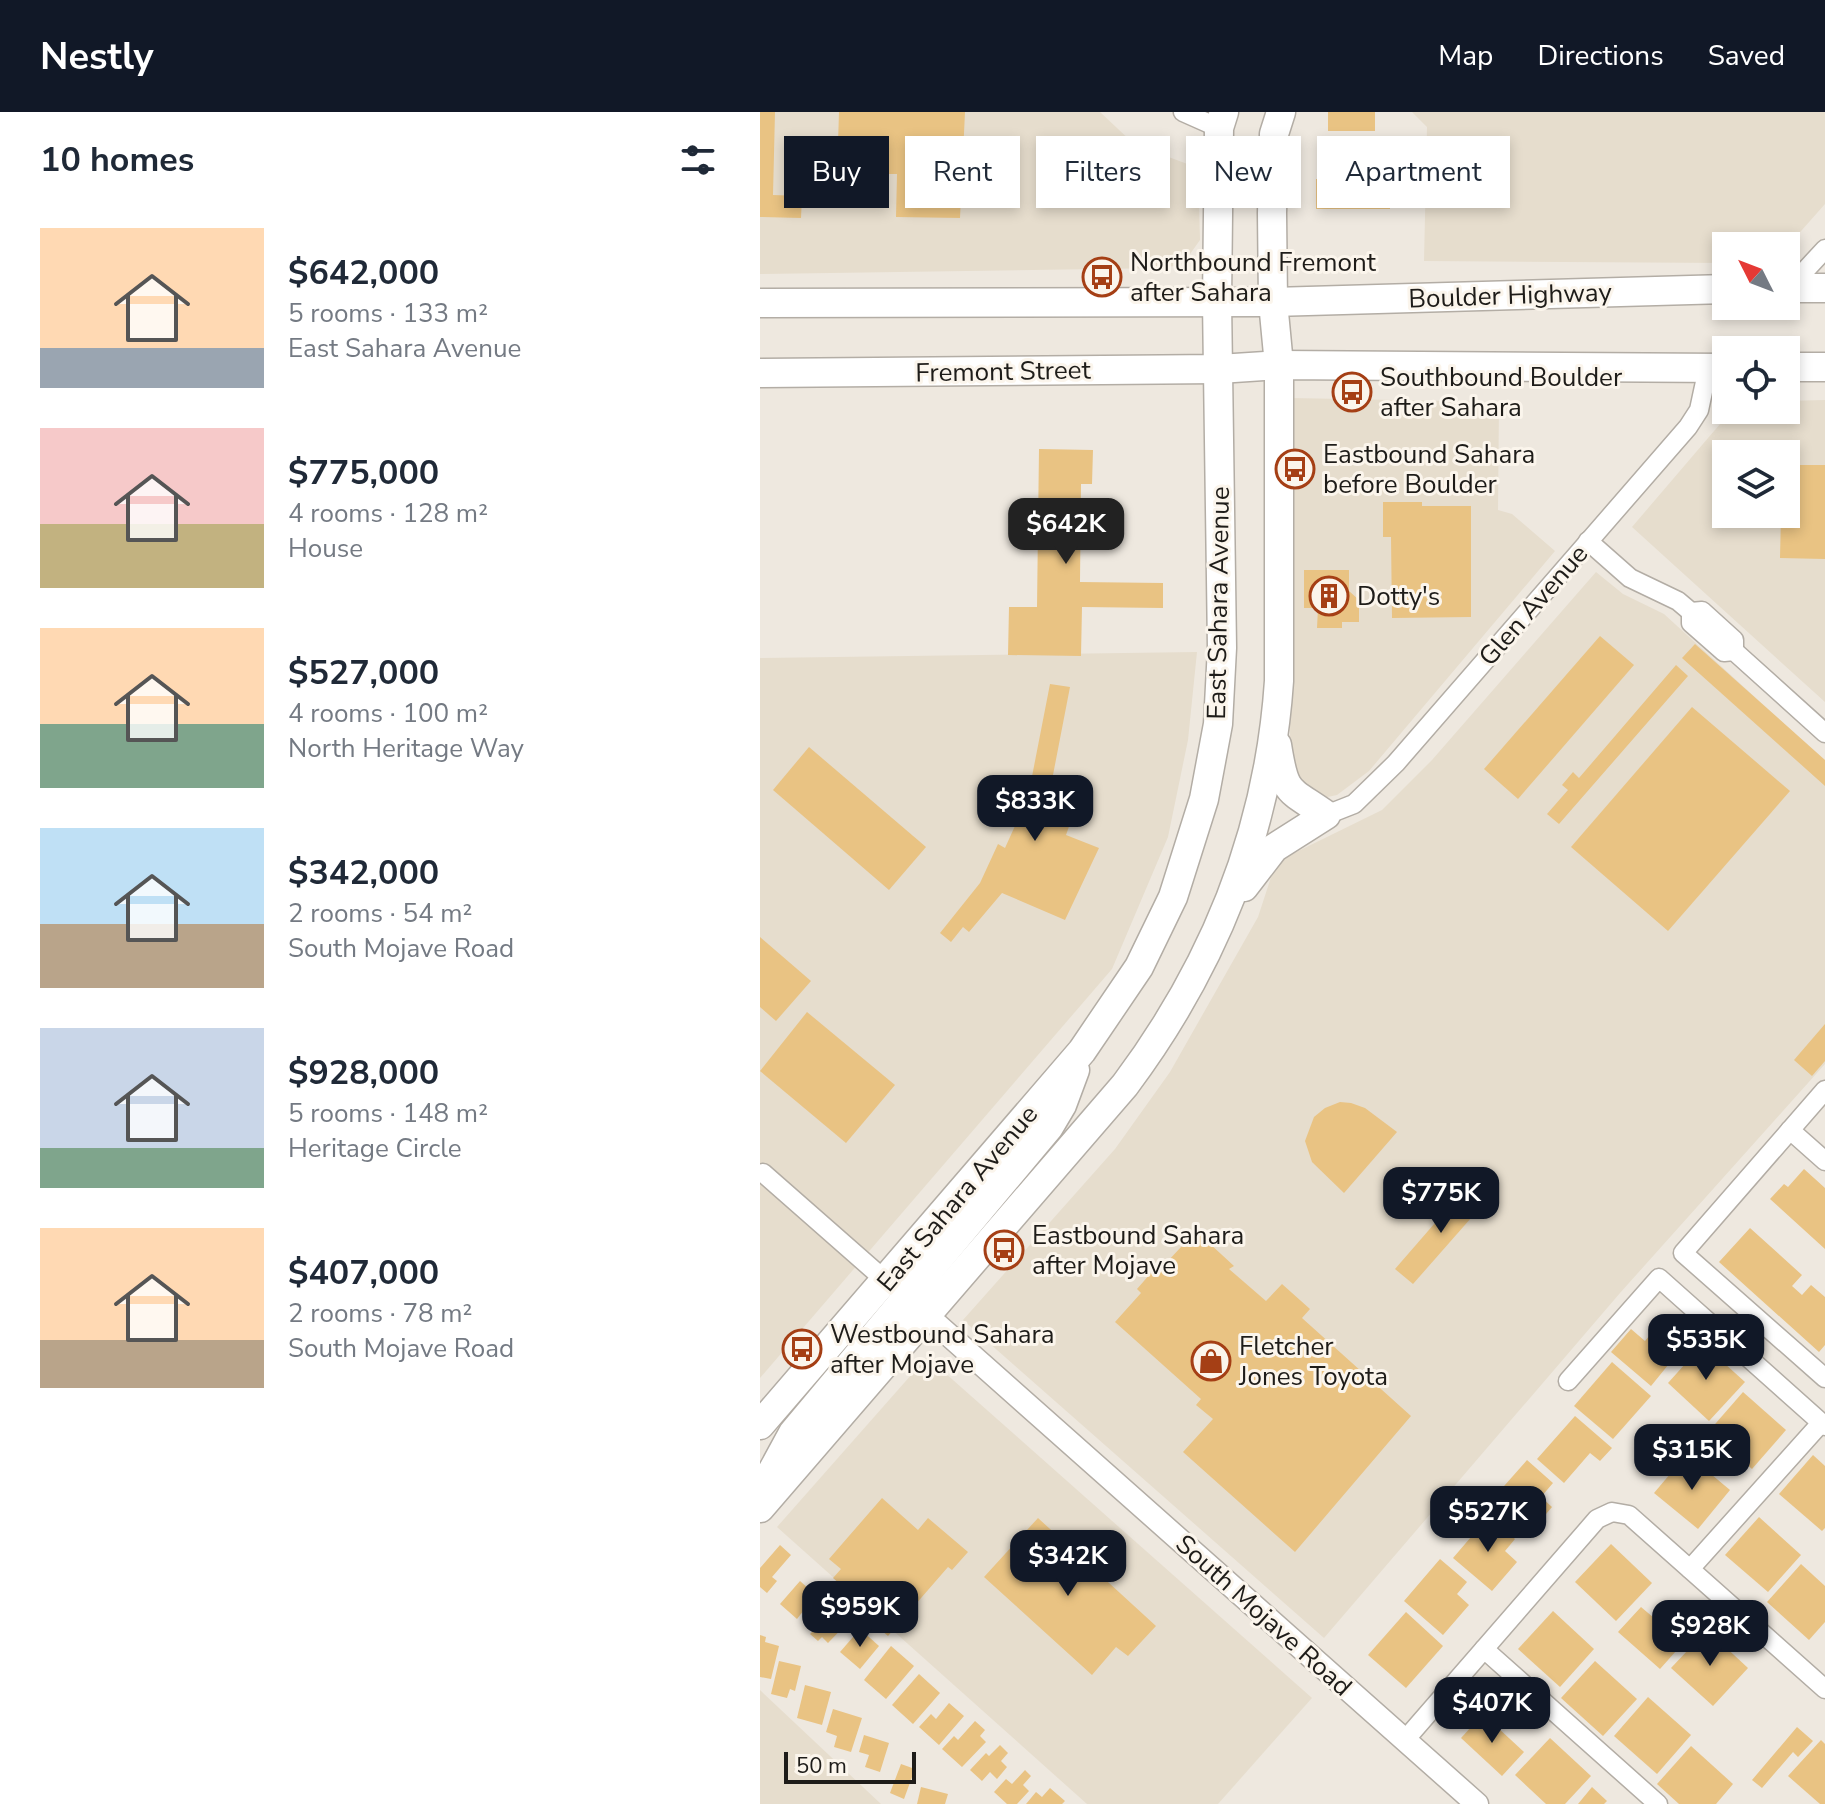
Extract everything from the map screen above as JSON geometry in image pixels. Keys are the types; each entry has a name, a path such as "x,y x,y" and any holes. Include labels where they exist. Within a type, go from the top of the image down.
{"main road":[{"name":"East Sahara Avenue","path":"760,1425 896,1289 1082,1051 1139,967 1166,915 1204,799 1218,724 1232,368 1274,134 1281,112"},
{"name":"East Sahara Avenue","path":"760,1508 1098,1118 1146,1056 1187,992 1242,868 1259,810 1276,731 1279,681 1279,365 1245,301 1221,120"},
{"path":"1800,288 1825,288"},
{"name":"Boulder Highway","path":"1245,301 1712,289"},
{"path":"760,303 1245,301"},
{"path":"1232,368 1279,365 1712,368"},
{"path":"1800,367 1825,367"},
{"name":"Fremont Street","path":"760,373 1232,368"},
{"path":"1221,921 1267,856 1283,841 1326,815 1299,799 1287,786 1276,731"},
{"path":"760,1495 793,1433 896,1289"}],"street":[{"path":"1183,112 1221,120"},
{"path":"1800,275 1825,249"},
{"name":"Glen Avenue","path":"1326,815 1354,804 1396,763 1688,427 1712,380"},
{"path":"1588,541 1630,578 1678,601 1691,612 1691,623 1724,652 1734,651 1825,733"},
{"path":"1825,1090 1683,1253 1825,1378"},
{"path":"1790,1130 1825,1161"},
{"name":"South Mojave Road","path":"763,1173 1477,1804"},
{"path":"1568,1381 1659,1278 1823,1425 1690,1569"},
{"path":"1405,1740 1597,1519 1612,1512 1629,1515 1825,1689"},
{"path":"1484,1649 1658,1804"}],"shaded area":[{"path":"760,112 1100,112 1126,136 1036,136 1036,208 1170,208 1170,158 1186,164 1186,208 1199,208 1200,240 1183,264 1164,268 760,274"},
{"path":"1412,112 1825,112 1825,204 1800,232 1712,232 1712,263 1424,261 1425,208 1510,208 1510,136 1427,136 1427,127"},
{"path":"1291,398 1499,402 1498,510 1512,514 1555,551 1369,771 1337,795 1318,799 1294,773 1290,753"},
{"path":"1825,400 1825,702 1632,527 1720,424 1800,424 1800,401"},
{"path":"1596,572 1623,594 1664,614 1825,761 1825,1064 1620,1293 1324,1638 963,1320 1115,1149 1170,1072 1258,917 1276,862 1382,810 1432,760"},
{"path":"1197,652 1188,740 1168,837 1112,969 760,1378 760,658"},
{"path":"927,1357 1312,1698 1218,1804 1087,1804 777,1527"},
{"path":"760,1690 881,1804 760,1804"}],"building":[{"path":"760,112 775,112 773,195 784,195 784,208 801,208 801,218 760,217"},
{"path":"839,112 965,112 964,136 905,136 905,208 960,208 960,218 896,217 897,174 889,174 889,136 838,136"},
{"path":"1328,112 1375,112 1375,131 1328,131"},
{"path":"1316,179 1317,208 1390,209 1316,209"},
{"path":"1039,449 1093,450 1092,484 1081,484 1080,582 1163,583 1163,608 1082,607 1081,656 1008,655 1009,607 1037,607"},
{"path":"1800,465 1825,465 1825,559 1780,558 1781,528 1800,528"},
{"path":"1383,502 1471,506 1471,617 1392,618 1391,537 1383,537"},
{"name":"Dotty's","path":"1304,570 1349,570 1349,591 1359,600 1359,622 1342,622 1342,628 1317,628 1318,608 1304,608"},
{"path":"1600,636 1634,665 1518,799 1484,769"},
{"path":"1695,644 1825,760 1825,786 1682,658"},
{"path":"1676,665 1688,676 1559,824 1547,814 1568,790 1562,785 1573,772 1579,778"},
{"path":"1050,684 1070,687 1047,806 1072,818 1066,835 1099,848 1065,920 1002,893 969,932 963,927 951,942 940,933 980,883 998,844 1005,848 1028,797"},
{"path":"1692,707 1790,791 1668,931 1571,847"},
{"path":"809,747 926,847 889,890 773,790"},
{"path":"760,937 811,981 776,1021 760,1007"},
{"path":"807,1012 895,1085 846,1143 760,1071"},
{"path":"1825,1024 1825,1061 1812,1076 1794,1060"},
{"path":"1340,1102 1365,1108 1397,1132 1344,1193 1312,1162 1305,1141 1314,1117"},
{"path":"1804,1169 1825,1188 1825,1249 1770,1199 1784,1184 1788,1187"},
{"path":"1468,1185 1486,1201 1413,1284 1395,1269"},
{"path":"1750,1228 1802,1275 1792,1286 1802,1295 1811,1285 1825,1297 1825,1345 1819,1352 1719,1262"},
{"path":"1196,1231 1234,1266 1229,1269 1266,1301 1282,1284 1310,1309 1302,1318 1411,1416 1295,1552 1183,1452 1213,1419 1196,1405 1201,1399 1115,1322 1141,1293 1137,1289 1163,1259 1167,1262"},
{"path":"1661,1322 1686,1343 1651,1386 1611,1352 1631,1329 1645,1341"},
{"path":"1703,1344 1745,1382 1709,1421 1668,1383"},
{"path":"1612,1362 1651,1396 1613,1439 1574,1406"},
{"path":"1743,1392 1786,1430 1752,1469 1709,1431"},
{"path":"1575,1416 1612,1448 1600,1461 1590,1453 1564,1483 1537,1459"},
{"path":"1687,1454 1730,1490 1698,1529 1654,1493"},
{"path":"1813,1455 1825,1466 1825,1528 1822,1531 1779,1494"},
{"path":"1527,1460 1553,1483 1541,1497 1552,1507 1541,1520 1530,1510 1516,1526 1489,1503"},
{"path":"882,1498 918,1530 928,1518 968,1552 952,1570 948,1567 888,1636 852,1605 857,1599 833,1578 841,1569 829,1559"},
{"path":"1489,1516 1515,1539 1505,1551 1517,1562 1492,1591 1453,1558"},
{"path":"1759,1517 1801,1555 1768,1592 1725,1555"},
{"path":"1038,1518 1156,1626 1128,1656 1116,1647 1092,1675 984,1577"},
{"path":"1611,1544 1652,1583 1616,1621 1575,1582"},
{"path":"780,1545 791,1555 772,1577 777,1581 767,1593 760,1587 760,1568"},
{"path":"1440,1559 1467,1582 1457,1594 1469,1605 1443,1635 1404,1601"},
{"path":"1801,1564 1825,1586 1825,1622 1809,1640 1767,1602"},
{"path":"800,1581 809,1589 804,1595 811,1601 797,1619 780,1604"},
{"path":"834,1593 856,1614 828,1643 822,1637 818,1641 810,1634 820,1624 812,1617"},
{"path":"1641,1607 1654,1618 1664,1607 1693,1632 1660,1669 1618,1632"},
{"path":"1553,1611 1594,1649 1560,1687 1518,1649"},
{"path":"1406,1612 1443,1646 1406,1688 1368,1655"},
{"path":"860,1629 879,1646 860,1669 840,1652"},
{"path":"1707,1630 1748,1668 1713,1706 1671,1668"},
{"path":"760,1635 766,1637 765,1642 779,1646 771,1679 760,1677"},
{"path":"891,1646 914,1666 886,1699 864,1680"},
{"path":"779,1661 801,1666 795,1691 790,1689 787,1698 771,1694"},
{"path":"1595,1661 1637,1699 1603,1736 1561,1698"},
{"path":"919,1674 940,1693 913,1724 892,1705"},
{"path":"805,1685 831,1692 822,1725 797,1718"},
{"path":"1648,1697 1691,1735 1657,1774 1614,1736"},
{"path":"949,1703 964,1716 939,1745 919,1727 931,1714 936,1719"},
{"path":"833,1709 862,1718 851,1752 834,1747 837,1736 826,1732"},
{"path":"1483,1714 1524,1752 1502,1776 1461,1738"},
{"path":"975,1721 985,1730 980,1736 986,1742 962,1767 942,1749 954,1736 958,1740"},
{"path":"1797,1727 1813,1741 1798,1757 1793,1752 1762,1788 1752,1780"},
{"path":"864,1735 889,1743 880,1772 865,1767 869,1755 859,1752"},
{"path":"1550,1738 1591,1776 1565,1804 1546,1804 1515,1775"},
{"path":"1821,1740 1825,1744 1825,1804 1820,1804 1788,1776"},
{"path":"1000,1745 1008,1753 1001,1761 1007,1767 997,1779 990,1772 982,1781 970,1770 986,1753 989,1756"},
{"path":"1691,1746 1733,1784 1716,1804 1679,1804 1657,1784"},
{"path":"901,1764 915,1769 904,1799 890,1793"},
{"path":"1025,1770 1031,1776 1023,1785 1029,1791 1017,1804 1007,1804 994,1792 1006,1779 1012,1784"},
{"path":"921,1787 948,1794 945,1804 917,1804"},
{"path":"1592,1787 1607,1801 1604,1804 1578,1804"},
{"path":"1050,1788 1065,1801 1062,1804 1026,1804 1036,1792 1042,1797"}],"place":[{"name":"Northbound Fremont after Sahara","path":"1102,277"},
{"name":"Southbound Boulder after Sahara","path":"1352,392"},
{"name":"Eastbound Sahara before Boulder","path":"1295,469"},
{"name":"Dotty's","path":"1329,596"},
{"name":"Eastbound Sahara after Mojave","path":"1004,1250"},
{"name":"Westbound Sahara after Mojave","path":"802,1349"},
{"name":"Fletcher Jones Toyota","path":"1211,1361"}]}
